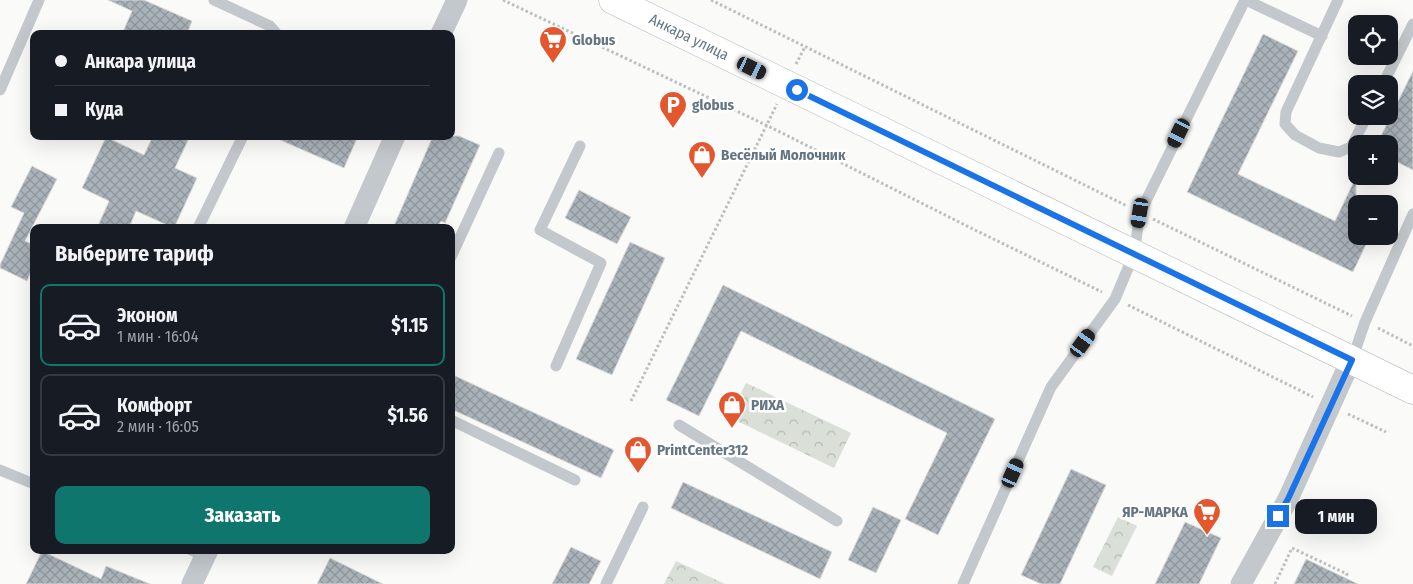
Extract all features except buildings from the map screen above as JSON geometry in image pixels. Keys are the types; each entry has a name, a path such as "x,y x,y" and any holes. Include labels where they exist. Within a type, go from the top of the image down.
{"main road":[{"name":"Анкара улица","path":"613,0 1413,390"}],"street":[{"path":"444,30 457,0"},
{"path":"356,224 391,140"},
{"path":"1240,584 1288,499 1352,360"},
{"path":"192,584 200,554"}],"lane":[{"path":"0,90 39,0"},
{"path":"214,0 270,26 274,30"},
{"path":"963,584 1051,387 1115,299 1134,254 1140,213 1246,0 1322,36"},
{"path":"1338,0 1286,112 1285,124 1295,136 1319,148 1339,152 1351,147 1362,125"},
{"path":"1388,75 1413,24"},
{"path":"200,224 241,140"},
{"path":"556,366 601,263 540,230 580,146"},
{"path":"455,249 500,153"},
{"path":"1352,360 1365,322 1413,214"},
{"path":"455,422 575,480"},
{"path":"679,424 837,521"},
{"path":"0,470 30,482"},
{"path":"606,584 643,507"}],"path":[{"path":"503,0 766,125 1386,432"},
{"path":"710,0 1413,346"},
{"path":"631,402 805,47"},
{"path":"1275,584 1292,548 1347,574 1342,584"}],"green space":[{"path":"746,383 851,433 834,468 729,417"},
{"path":"1118,517 1137,526 1112,576 1093,567"},
{"path":"676,561 725,584 664,584"}],"place":[{"name":"Globus","path":"553,64"},
{"name":"globus","path":"673,129"},
{"name":"Весёлый Молочник","path":"702,179"},
{"name":"РИХА","path":"732,429"},
{"name":"PrintCenter312","path":"638,474"},
{"name":"ЯР-МАРКА","path":"1207,536"}],"route":[{"path":"797,90 1352,360 1288,499 1278,516"}]}
